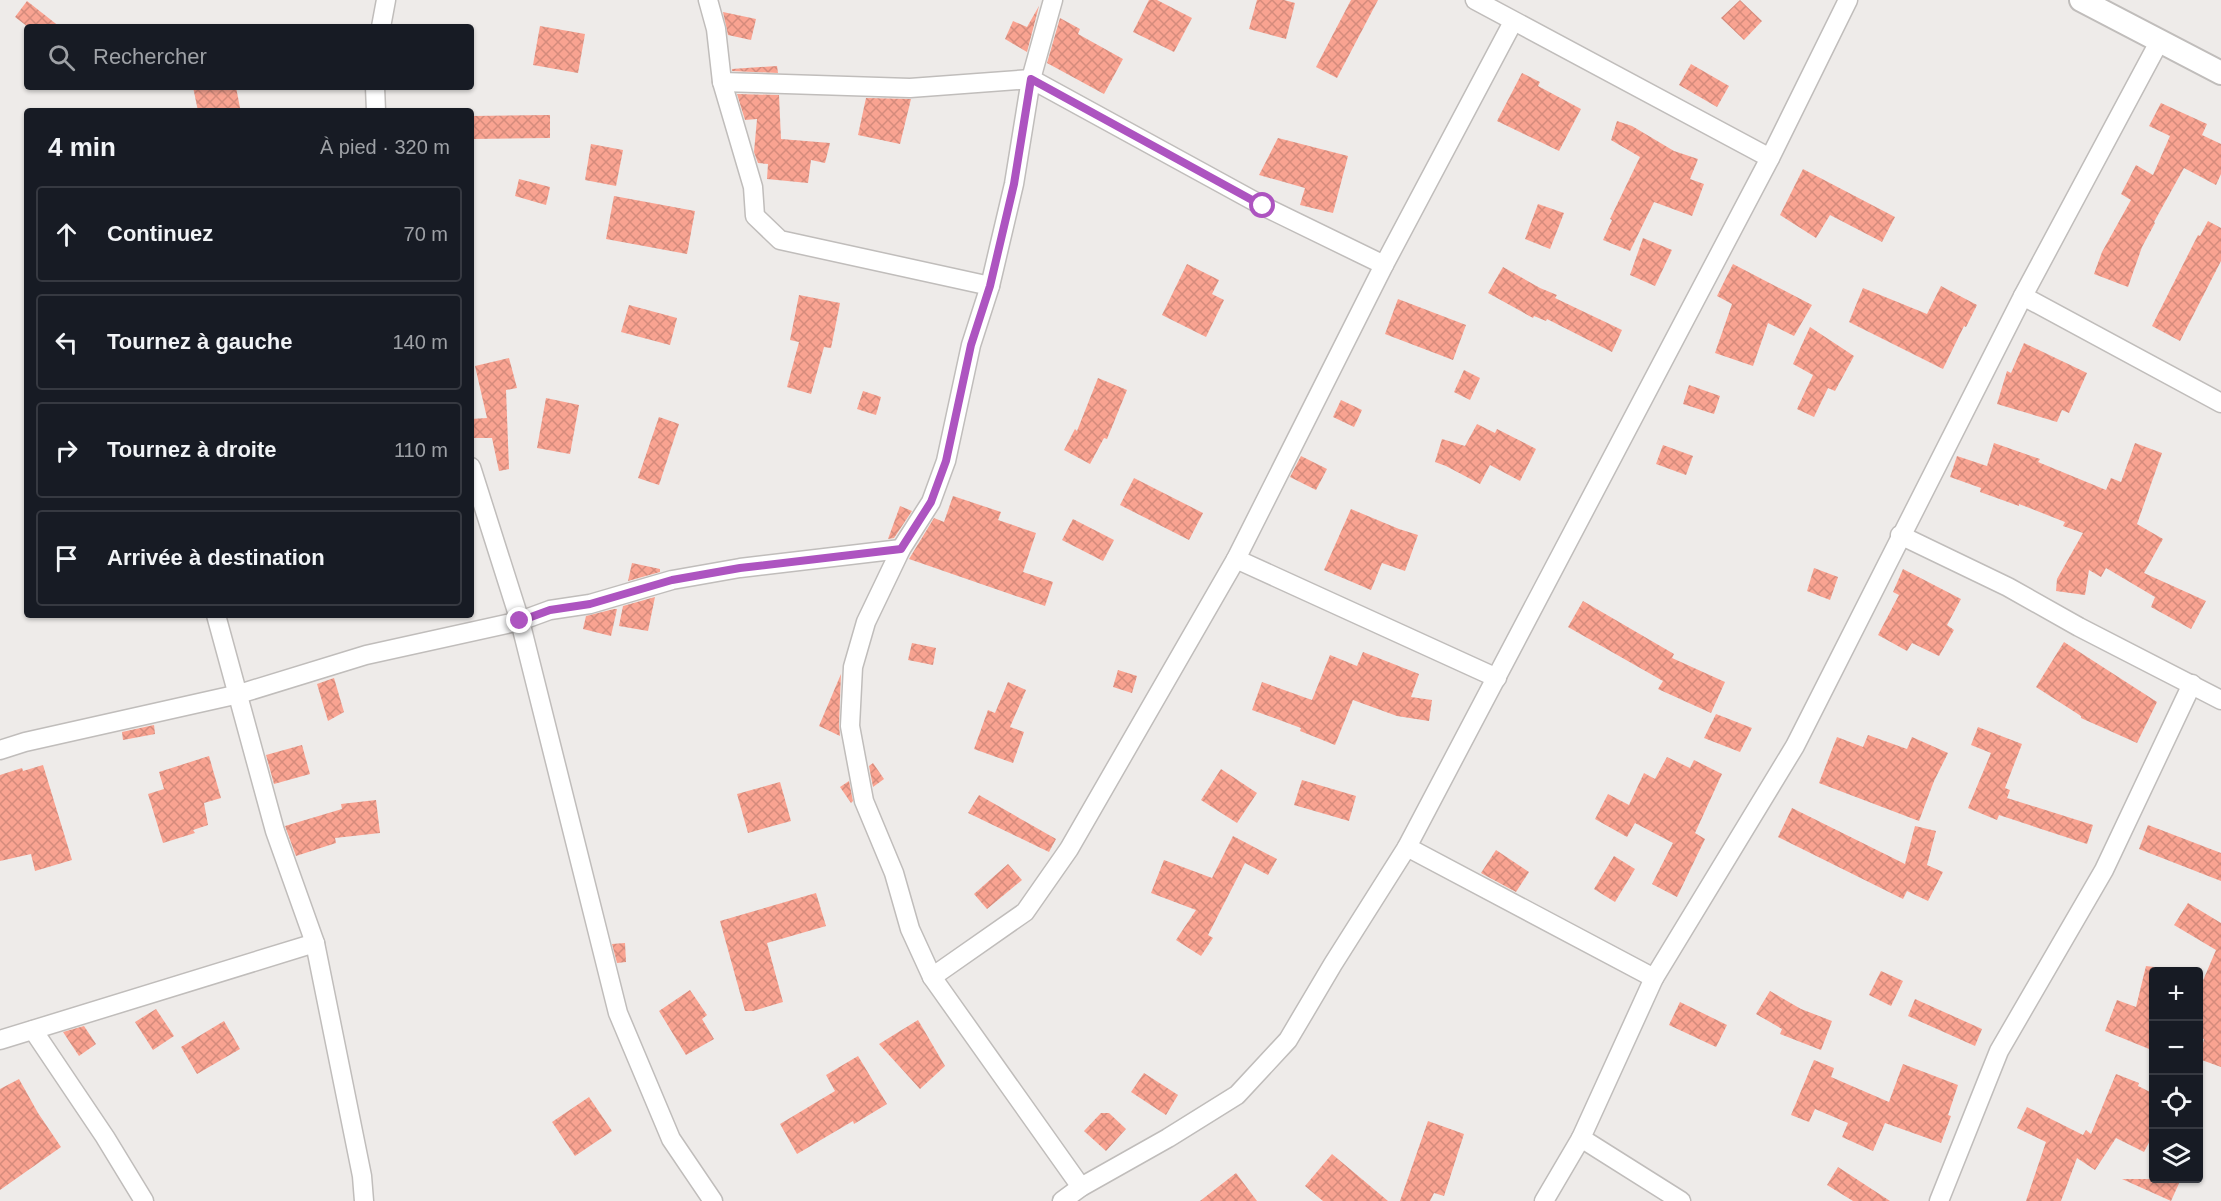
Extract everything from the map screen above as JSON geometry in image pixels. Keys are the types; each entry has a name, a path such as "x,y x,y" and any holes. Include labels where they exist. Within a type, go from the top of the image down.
{"street":[{"path":"382,24 386,0"},
{"path":"708,0 716,29 722,82 753,187 755,216 780,240 990,286"},
{"path":"1053,0 1031,79 1014,184 990,286 971,345 946,461 931,502 901,549 866,622 853,667 850,726 864,801 894,873 909,929 932,977 1081,1187"},
{"path":"1474,0 1770,158"},
{"path":"1062,1201 1081,1187 1168,1138 1237,1095 1288,1040 1407,847 1770,158 1848,0"},
{"path":"2081,0 2221,74"},
{"path":"932,977 1025,912 1068,849 1236,560 1384,265 1513,22"},
{"path":"1544,1201 1581,1138 1654,978 1795,746 2023,296 2159,42"},
{"path":"722,82 910,88 1031,79 1263,206 1384,265"},
{"path":"375,90 376,108"},
{"path":"2023,296 2221,404"},
{"path":"474,475 520,621 618,1013 671,1139 713,1201"},
{"path":"1900,536 2008,587 2079,627 2221,700"},
{"path":"0,750 25,742 239,694 366,655 520,621 550,610 590,604 672,580 740,568 901,549"},
{"path":"1236,560 1497,678"},
{"path":"217,618 274,831 315,943 362,1176 364,1201"},
{"path":"1939,1201 1999,1051 2104,870 2192,684"},
{"path":"1407,847 1654,978"},
{"path":"0,1040 315,943"},
{"path":"33,1030 105,1137 144,1201"},
{"path":"1581,1138 1681,1201"}],"building":[{"path":"1149,0 1157,0 1192,18 1174,52 1133,32"},
{"path":"1257,0 1284,0 1295,3 1286,39 1249,29"},
{"path":"1351,0 1378,0 1337,78 1316,67"},
{"path":"1740,0 1762,21 1744,40 1721,18"},
{"path":"27,1 56,24 24,24 15,17"},
{"path":"1039,6 1027,52 1005,39 1013,21 1027,27"},
{"path":"723,12 756,19 751,40 728,35"},
{"path":"1060,18 1080,29 1078,34 1123,59 1104,94 1047,63"},
{"path":"540,26 585,34 578,73 533,65"},
{"path":"1691,64 1729,86 1717,107 1679,85"},
{"path":"777,66 778,73 732,71 732,69"},
{"path":"1522,73 1540,82 1538,86 1581,109 1559,151 1497,121"},
{"path":"194,90 237,90 240,108 197,108"},
{"path":"737,94 779,95 781,139 830,143 825,163 811,160 808,183 767,179 768,164 758,163 754,152 757,119 745,120"},
{"path":"866,98 911,99 900,144 858,135"},
{"path":"2161,103 2207,124 2202,135 2221,144 2221,174 2216,185 2184,168 2142,247 2128,287 2094,274 2102,252 2131,200 2121,194 2136,165 2153,175 2170,136 2149,126"},
{"path":"550,115 550,138 474,139 474,116"},
{"path":"1617,121 1632,126 1674,151 1698,159 1690,179 1704,184 1692,216 1654,202 1630,251 1603,240 1612,220 1610,219 1640,157 1611,140"},
{"path":"1278,138 1348,156 1333,213 1300,205 1305,188 1259,175"},
{"path":"591,144 623,150 616,186 585,180"},
{"path":"1803,169 1895,217 1882,242 1830,215 1816,238 1780,215"},
{"path":"519,179 550,187 546,205 515,196"},
{"path":"614,196 695,211 687,254 606,239"},
{"path":"1538,204 1564,213 1550,249 1525,239"},
{"path":"2208,221 2221,228 2221,261 2180,341 2152,326 2198,235 2200,236"},
{"path":"1643,238 1672,250 1655,286 1630,275"},
{"path":"1187,264 1219,280 1212,294 1224,300 1206,337 1162,315"},
{"path":"1733,264 1812,305 1794,336 1768,323 1753,366 1715,353 1732,304 1717,296"},
{"path":"1503,267 1557,295 1555,298 1622,330 1612,352 1547,319 1546,321 1534,316 1533,318 1488,293"},
{"path":"1941,286 1977,305 1943,369 1849,322 1863,288 1927,314"},
{"path":"799,295 840,303 831,348 824,347 811,394 787,387 799,342 790,340"},
{"path":"1398,299 1466,325 1453,360 1385,334"},
{"path":"629,305 677,318 670,345 621,332"},
{"path":"1810,327 1854,356 1835,391 1828,388 1814,417 1797,409 1813,375 1793,364"},
{"path":"2024,343 2087,373 2069,413 2062,410 2057,422 1997,404 2007,371 2011,373"},
{"path":"509,358 517,388 506,390 509,469 499,471 492,438 474,438 474,419 487,418 475,366"},
{"path":"1464,370 1480,378 1470,400 1454,392"},
{"path":"1098,378 1127,390 1107,439 1104,438 1090,464 1064,450 1075,429 1077,431"},
{"path":"1689,385 1720,396 1714,414 1683,404"},
{"path":"863,391 881,397 876,415 857,409"},
{"path":"546,398 579,405 570,454 537,448"},
{"path":"1341,400 1362,410 1354,427 1333,417"},
{"path":"659,417 679,424 659,485 638,478"},
{"path":"1477,424 1495,433 1497,429 1536,449 1520,481 1490,465 1480,484 1435,462 1442,439 1465,446"},
{"path":"1994,443 2040,459 2038,462 2106,490 2111,478 2121,482 2135,443 2162,453 2137,524 2163,539 2144,573 2206,601 2191,629 2151,607 2155,597 2106,568 2101,577 2089,570 2085,595 2056,591 2057,579 2083,533 2063,526 2065,522 1980,492 1981,488 1950,477 1957,456 1987,466"},
{"path":"1663,445 1693,456 1686,475 1656,464"},
{"path":"1301,456 1327,469 1316,490 1290,477"},
{"path":"1134,478 1203,513 1189,540 1120,505"},
{"path":"953,496 1001,512 998,520 1036,533 1023,572 1053,582 1045,606 909,559 934,518 944,522"},
{"path":"900,506 912,511 894,538 888,539"},
{"path":"1351,509 1418,535 1405,571 1382,563 1371,590 1324,570"},
{"path":"1073,519 1114,540 1103,561 1062,540"},
{"path":"632,563 660,569 660,572 628,581"},
{"path":"1814,568 1838,577 1830,600 1807,591"},
{"path":"1903,569 1961,599 1947,625 1954,630 1939,656 1912,643 1907,651 1878,635 1899,595 1893,592"},
{"path":"655,597 648,631 619,626 623,606"},
{"path":"1583,601 1674,654 1672,658 1725,682 1711,713 1658,689 1663,681 1568,627"},
{"path":"617,609 611,636 583,629 586,616"},
{"path":"2064,642 2157,702 2137,743 2081,718 2036,687"},
{"path":"912,643 936,648 933,665 908,660"},
{"path":"1363,652 1419,674 1411,697 1432,700 1429,721 1397,716 1353,700 1335,745 1300,731 1301,728 1252,710 1262,682 1312,700 1330,655 1357,666"},
{"path":"1118,670 1137,676 1132,693 1113,687"},
{"path":"841,674 839,725 840,736 819,726"},
{"path":"334,678 344,712 328,721 317,684"},
{"path":"1008,682 1026,690 1010,727 1024,732 1013,763 974,749 988,710 995,713"},
{"path":"1716,714 1752,728 1740,752 1704,738"},
{"path":"154,725 155,734 123,740 122,732"},
{"path":"1978,727 2022,744 2005,788 2010,790 2007,798 2093,825 2087,844 1999,815 1997,820 1968,808 1991,753 1971,745"},
{"path":"1868,735 1907,749 1912,737 1948,753 1934,781 1919,821 1819,783 1837,737 1863,747"},
{"path":"302,745 310,774 274,784 266,755"},
{"path":"209,756 221,798 204,803 208,825 193,830 195,833 163,843 148,794 164,789 159,772"},
{"path":"1667,757 1690,768 1694,760 1722,774 1695,833 1705,839 1677,897 1652,884 1673,843 1635,823 1627,837 1595,819 1608,794 1629,805 1644,773 1655,779"},
{"path":"873,763 884,779 873,787 869,766"},
{"path":"43,765 72,860 35,871 31,854 0,861 0,775 22,768 23,771"},
{"path":"1221,769 1257,793 1237,823 1201,800"},
{"path":"1302,780 1356,796 1349,821 1294,805"},
{"path":"849,781 853,801 851,803 840,787"},
{"path":"780,782 791,821 748,833 737,794"},
{"path":"979,795 1056,839 1049,852 968,813"},
{"path":"376,800 380,833 335,838 336,843 296,856 285,826 342,809 341,804"},
{"path":"1792,808 1905,864 1915,826 1936,831 1927,865 1943,872 1928,901 1907,891 1903,899 1778,837"},
{"path":"2148,825 2221,853 2221,881 2139,849"},
{"path":"1233,836 1277,859 1268,875 1245,863 1208,935 1213,938 1201,956 1176,940 1196,910 1151,893 1164,860 1212,878"},
{"path":"1496,850 1529,872 1516,892 1481,873"},
{"path":"1614,856 1635,869 1615,902 1594,889"},
{"path":"1008,864 1022,880 987,909 974,894"},
{"path":"816,893 826,926 767,943 783,1002 753,1011 745,1011 720,921"},
{"path":"2188,903 2221,923 2221,1067 2203,1060 2203,981 2216,950 2174,925"},
{"path":"625,943 626,962 617,963 612,944"},
{"path":"2146,966 2154,967 2149,967 2149,1049 2105,1031 2117,1000 2136,1007"},
{"path":"1881,971 1903,981 1891,1006 1869,995"},
{"path":"690,990 707,1015 702,1019 714,1039 686,1055 659,1011"},
{"path":"1770,991 1801,1009 1832,1021 1821,1050 1780,1034 1782,1029 1756,1014"},
{"path":"1915,999 1982,1029 1975,1046 1908,1016"},
{"path":"1680,1002 1727,1025 1716,1047 1669,1025"},
{"path":"156,1009 174,1036 153,1050 135,1022"},
{"path":"918,1020 945,1066 920,1089 879,1044"},
{"path":"224,1021 240,1049 197,1074 181,1047"},
{"path":"84,1026 96,1044 79,1056 63,1032"},
{"path":"858,1056 887,1104 797,1154 780,1124 835,1091 826,1075"},
{"path":"1814,1060 1834,1068 1831,1077 1889,1102 1903,1064 1958,1085 1948,1115 1951,1116 1941,1143 1885,1123 1873,1151 1842,1137 1848,1123 1815,1109 1809,1122 1791,1115"},
{"path":"1144,1073 1178,1095 1166,1115 1131,1092"},
{"path":"2116,1074 2139,1083 2138,1086 2149,1092 2149,1142 2144,1152 2116,1138 2095,1170 2077,1158 2061,1201 2026,1201 2046,1142 2017,1128 2027,1107 2083,1135 2086,1130 2091,1134"},
{"path":"19,1079 61,1147 0,1190 0,1089"},
{"path":"589,1097 612,1131 575,1156 552,1122"},
{"path":"1101,1113 1109,1113 1126,1129 1106,1151 1084,1131"},
{"path":"1428,1121 1464,1134 1444,1196 1434,1193 1430,1201 1400,1201"},
{"path":"1332,1154 1388,1201 1323,1201 1305,1186"},
{"path":"1838,1167 1890,1201 1853,1201 1827,1185"},
{"path":"1236,1173 1257,1201 1200,1201"},
{"path":"2122,1179 2149,1179 2149,1183 2179,1183 2171,1201"}],"route":[{"path":"520,621 550,610 590,604 672,580 740,568 901,549 931,502 946,461 971,345 990,286 1014,184 1031,79 1263,206"}]}
